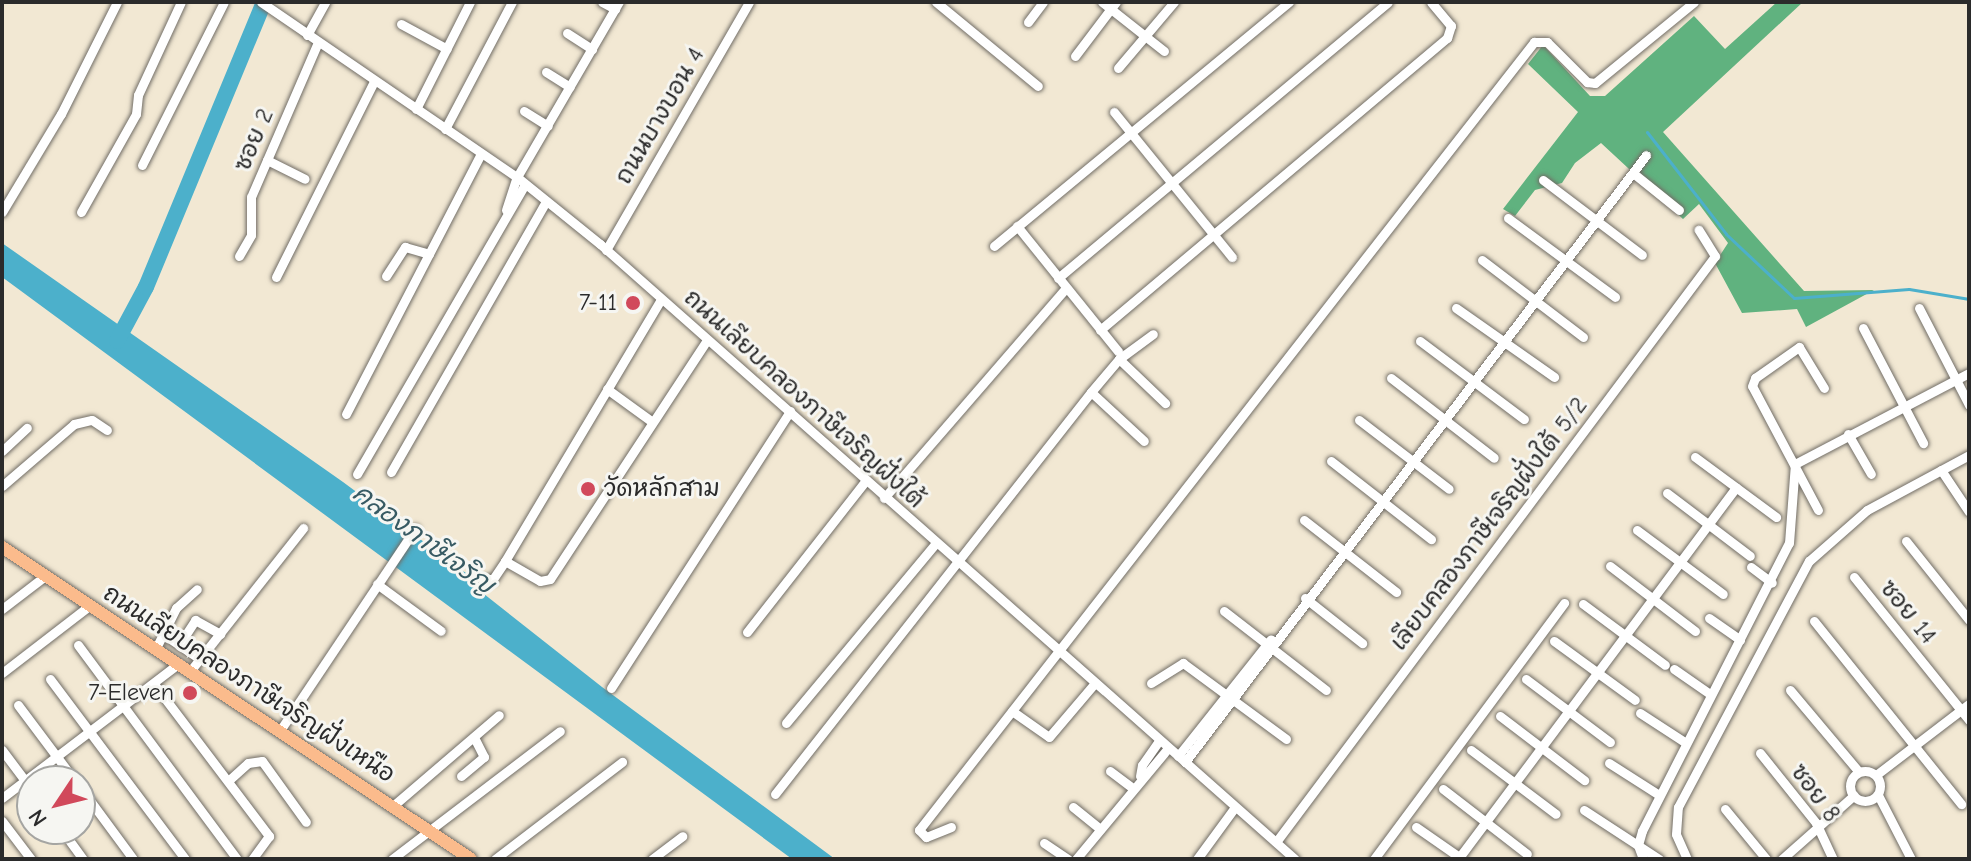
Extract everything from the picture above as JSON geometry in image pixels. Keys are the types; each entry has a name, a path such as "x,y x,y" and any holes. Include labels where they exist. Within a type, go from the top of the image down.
{"main road":[{"name":"ถนนเลียบคลองภาษีเจริญฝั่งเหนือ","path":"2,547 281,729 471,859"}],"street":[{"path":"2,212 61,114 117,2"},
{"path":"81,212 136,114 138,95 181,2"},
{"path":"142,165 224,2"},
{"path":"307,35 325,2"},
{"path":"416,109 470,2"},
{"path":"445,129 512,2"},
{"path":"357,474 617,6 602,2"},
{"name":"ถนนบางบอน 4","path":"606,250 749,2"},
{"path":"936,2 1038,86"},
{"path":"1028,22 1043,2"},
{"path":"1102,2 1113,6 1164,51"},
{"path":"1118,68 1174,2"},
{"path":"994,246 1289,2"},
{"path":"1058,278 1388,2"},
{"path":"1100,330 1447,38 1451,26 1431,2"},
{"path":"951,827 926,837 919,830 1534,42 1547,42 1587,82 1595,83 1694,2"},
{"name":"ถนนเลียบคลองภาษีเจริญฝั่งใต้","path":"264,4 521,181 606,250 1295,859"},
{"path":"1075,56 1113,6"},
{"path":"401,24 447,49"},
{"path":"567,33 592,49"},
{"name":"ซอย 2","path":"239,256 251,235 251,197 318,42"},
{"path":"546,72 570,87"},
{"path":"276,277 374,81"},
{"path":"524,111 548,126"},
{"path":"1114,112 1232,257"},
{"path":"346,414 481,154"},
{"path":"1181,759 1446,422 1646,155"},
{"path":"267,160 305,179"},
{"path":"1633,173 1679,210"},
{"path":"1543,180 1642,255"},
{"path":"391,472 546,201"},
{"path":"1508,218 1615,297"},
{"path":"1017,226 1119,355 1165,403"},
{"name":"เลียบคลองภาษีเจริญฝั่งใต้ 5/2","path":"1276,842 1715,256 1699,230"},
{"path":"386,276 405,247 429,254"},
{"path":"1482,260 1583,337"},
{"path":"884,498 1066,288"},
{"path":"483,579 493,579 505,561 661,299"},
{"path":"1456,308 1554,377"},
{"path":"1919,308 1969,405"},
{"path":"1863,328 1923,443"},
{"path":"775,794 1119,355 1153,334"},
{"path":"505,561 548,581 707,340"},
{"path":"1420,341 1524,419"},
{"path":"1818,510 1755,393 1755,378 1799,347 1824,388"},
{"path":"1795,464 1969,373"},
{"path":"1391,378 1494,458"},
{"path":"607,389 651,421"},
{"path":"1091,392 1144,441"},
{"path":"611,688 790,411"},
{"path":"2,486 74,424 92,420 107,430"},
{"path":"1359,420 1449,489"},
{"path":"2,451 27,428"},
{"path":"1848,434 1871,474"},
{"path":"1687,859 1676,834 1678,807 1809,561 1867,510 1969,455"},
{"path":"1695,457 1776,517"},
{"path":"1331,461 1431,539"},
{"path":"1643,859 1638,845 1659,795 1710,694 1772,583 1789,543 1795,464"},
{"path":"1941,470 1969,512"},
{"path":"747,632 866,480"},
{"path":"1416,827 1460,859 1736,488"},
{"path":"1667,493 1772,583"},
{"path":"1304,520 1396,592"},
{"path":"46,765 154,684 200,659 303,528"},
{"path":"1637,530 1723,594"},
{"path":"281,729 414,531"},
{"path":"1906,541 1969,620"},
{"path":"786,723 936,543"},
{"path":"1610,566 1695,631"},
{"path":"2,609 45,576"},
{"name":"ซอย 14","path":"1854,577 1965,707 1969,720"},
{"path":"377,584 441,631"},
{"path":"156,648 176,608 197,589"},
{"path":"1305,598 1362,643"},
{"path":"1374,859 1564,603"},
{"path":"1583,604 1710,694"},
{"path":"2,673 89,606"},
{"path":"176,608 220,634"},
{"path":"1224,611 1326,690"},
{"path":"1709,618 1740,640"},
{"path":"179,645 195,620"},
{"path":"1814,621 1916,744 1961,804"},
{"path":"163,634 200,659"},
{"path":"1554,641 1635,700"},
{"path":"78,645 237,859"},
{"path":"1151,683 1183,663 1286,739"},
{"path":"50,679 185,859"},
{"path":"1526,679 1610,742"},
{"path":"1012,711 1049,737 1095,683"},
{"path":"154,684 269,836 252,859"},
{"path":"1790,690 1859,772 1876,775 1965,707"},
{"path":"18,705 63,765"},
{"path":"1640,713 1686,743"},
{"path":"394,805 499,715"},
{"path":"1500,716 1584,780"},
{"path":"392,859 560,731"},
{"path":"461,776 484,757 474,737"},
{"path":"1140,776 1142,765 1159,741"},
{"path":"1076,859 1140,776 1168,748"},
{"path":"2,750 16,769"},
{"path":"1471,750 1556,814"},
{"name":"ซอย 8","path":"1760,753 1816,823 1833,859"},
{"path":"228,781 248,763 262,761 306,822"},
{"path":"495,859 622,762"},
{"path":"1609,763 1659,795"},
{"path":"1110,771 1131,787"},
{"path":"1854,795 1852,780 1859,772"},
{"path":"1876,775 1878,795 1911,859"},
{"path":"1443,789 1527,854"},
{"path":"1782,859 1816,823 1854,795"},
{"path":"1854,795 1868,800 1878,795"},
{"path":"1073,807 1100,829"},
{"path":"1197,859 1235,807"},
{"path":"96,809 133,859"},
{"path":"1725,809 1766,859"},
{"path":"1584,810 1659,859"},
{"path":"2,821 31,859"},
{"path":"652,859 682,836"},
{"path":"1044,843 1068,859"}],"green space":[{"path":"1777,2 1803,2 1663,132 1804,291 1874,290 1806,327 1797,309 1742,313 1715,263 1728,243 1699,204 1683,219 1601,143 1575,163 1562,183 1535,190 1515,216 1503,209 1578,112 1528,64 1543,45 1590,96 1605,96 1694,16 1725,49"}],"water":[{"path":"2,243 343,482 478,582 484,594 602,687 835,859 792,859 2,277"}],"waterway":[{"path":"117,341 146,287 264,2"},
{"path":"1647,132 1726,234 1794,298 1909,289 1969,299"}],"place":[{"name":"7-11","path":"633,303"},
{"name":"วัดหลักสาม","path":"588,489"},
{"name":"7-Eleven","path":"190,693"}],"water label":[{"name":"คลองภาษีเจริญ","path":"423,540"}]}
